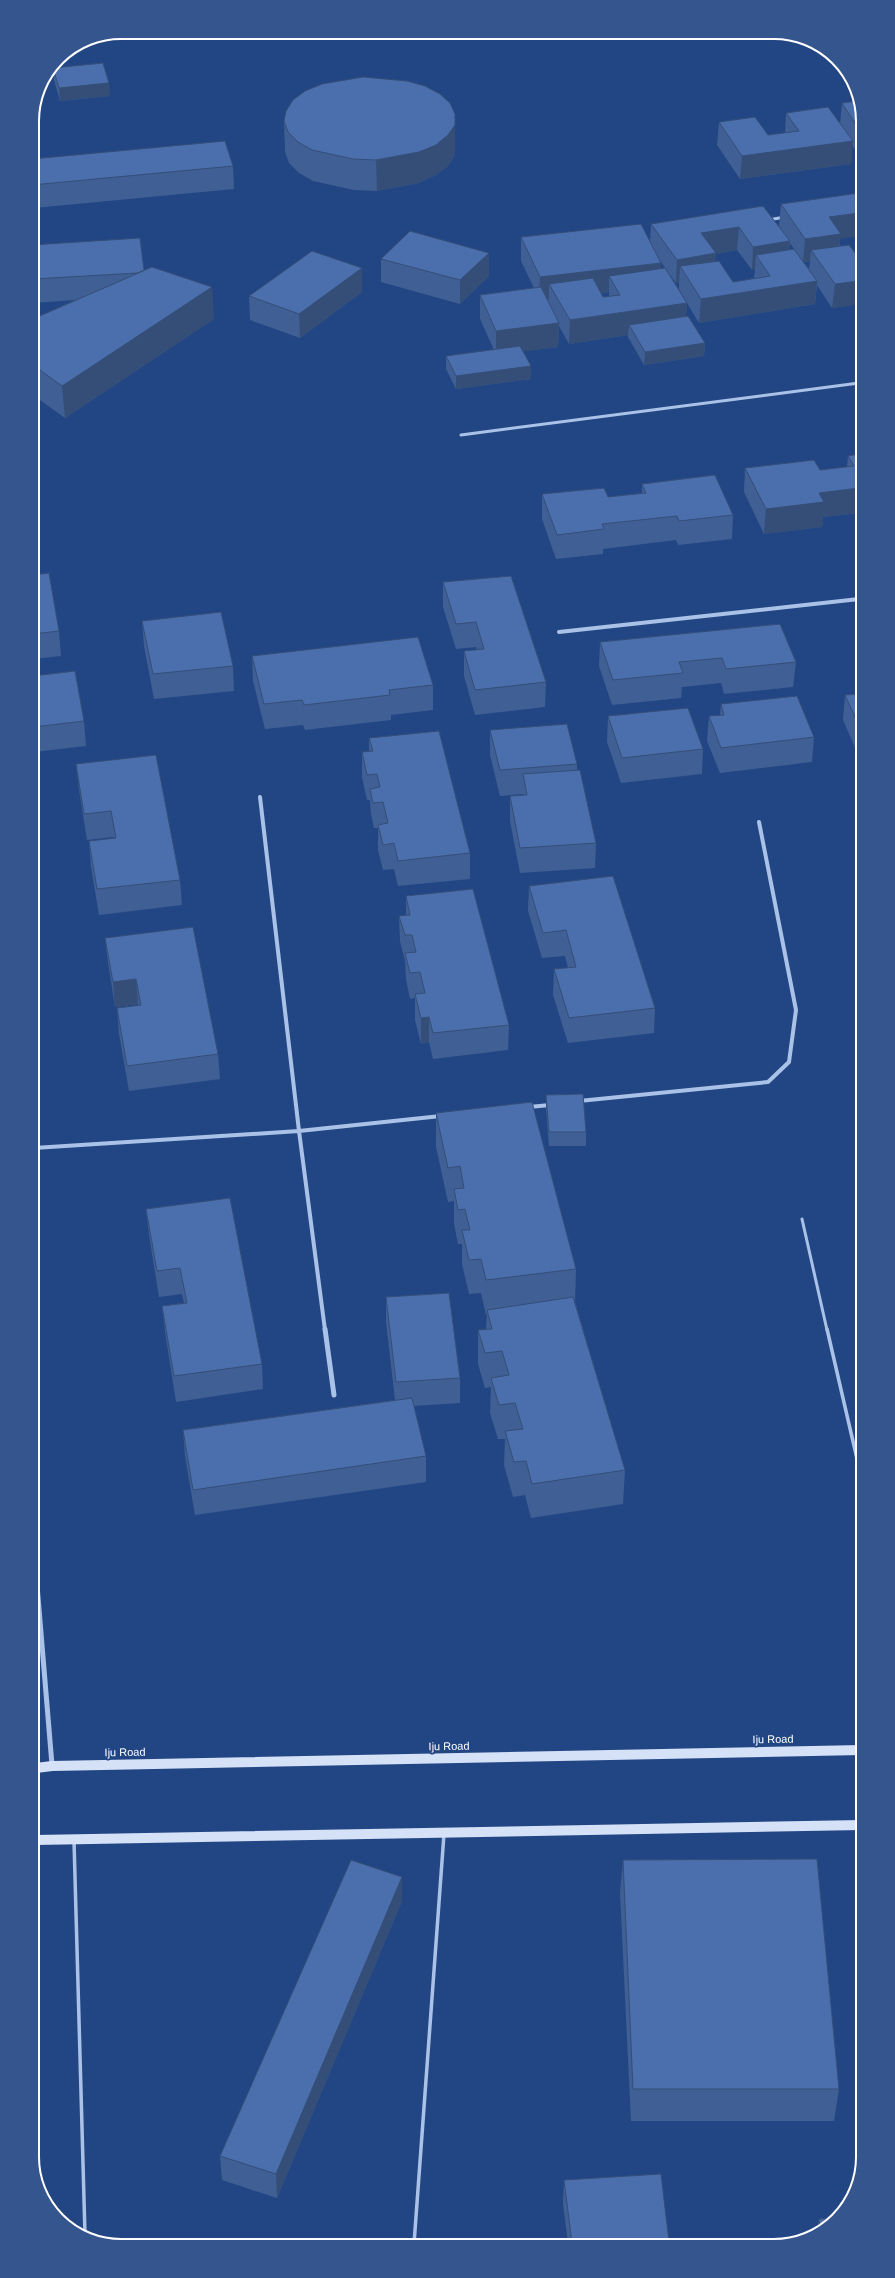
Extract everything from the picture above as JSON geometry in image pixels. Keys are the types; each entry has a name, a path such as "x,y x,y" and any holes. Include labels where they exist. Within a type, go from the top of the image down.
{"main road":[{"name":"Iju Road","path":"39,1768 52,1766 856,1750"},
{"path":"39,1840 856,1825"}],"street":[{"path":"764,220 788,217"},
{"path":"461,435 856,383"},
{"path":"559,632 856,599"},
{"path":"260,796 299,1131 334,1395"},
{"path":"577,1102 768,1082 789,1062 796,1010 759,822"},
{"path":"522,1108 553,1104"},
{"path":"39,1148 299,1131 450,1115"},
{"path":"39,1609 52,1766"}],"lane":[{"path":"802,1219 856,1450"},
{"path":"414,2239 444,1832"},
{"path":"74,1840 85,2231"}],"building":[{"path":"103,63 109,83 59,88 54,73 59,67"},
{"path":"363,77 407,81 425,86 440,94 450,103 455,114 455,125 448,135 436,145 419,152 376,160 353,159 312,150 298,142 288,132 284,121 286,111 293,100 305,91 322,84"},
{"path":"853,102 856,125 842,103"},
{"path":"828,107 853,141 742,156 719,122 755,117 768,135 799,131 786,113"},
{"path":"225,141 233,166 39,184 39,158"},
{"path":"856,193 856,213 829,217 841,234 805,239 781,204"},
{"path":"763,206 790,241 753,247 739,227 701,233 716,253 677,260 651,224"},
{"path":"641,224 661,263 540,277 521,237"},
{"path":"410,231 489,253 460,280 381,259"},
{"path":"140,238 144,270 138,273 39,279 39,245"},
{"path":"849,245 856,254 856,281 835,284 811,250"},
{"path":"794,249 817,281 701,299 680,266 719,261 733,282 770,276 756,255"},
{"path":"312,251 362,268 299,314 249,296"},
{"path":"152,267 212,287 62,386 39,369 39,316"},
{"path":"665,268 687,303 570,320 549,284 593,278 603,297 620,295 609,276"},
{"path":"541,287 559,323 496,331 480,295"},
{"path":"688,316 705,343 645,352 629,325"},
{"path":"520,346 531,366 456,376 446,356"},
{"path":"856,455 856,488 819,493 824,502 766,509 745,468 814,460 820,470 854,466 848,456"},
{"path":"715,475 733,515 679,521 677,516 602,524 604,529 557,535 542,494 604,488 608,497 646,493 642,484"},
{"path":"49,573 59,631 39,633 39,574"},
{"path":"511,576 546,682 475,690 464,651 484,649 476,622 456,624 443,582"},
{"path":"221,612 233,666 153,674 142,621"},
{"path":"780,624 796,662 726,669 722,658 679,662 683,673 613,680 600,642"},
{"path":"418,637 433,685 389,690 390,695 304,705 302,700 264,704 252,656"},
{"path":"75,671 84,721 39,726 39,675"},
{"path":"856,694 856,719 845,695"},
{"path":"797,696 814,737 721,748 709,716 724,715 721,704"},
{"path":"688,708 703,749 622,758 608,716"},
{"path":"567,724 577,764 500,770 490,730"},
{"path":"439,731 470,853 398,861 394,843 383,845 378,825 388,823 383,802 373,803 370,789 380,787 377,774 367,775 362,752 373,751 369,738"},
{"path":"156,755 180,880 97,889 89,841 116,838 111,811 84,814 76,764"},
{"path":"580,770 596,843 520,848 510,796 527,795 523,774"},
{"path":"613,876 655,1008 569,1018 554,969 576,967 566,930 543,933 529,886"},
{"path":"473,889 509,1025 433,1033 429,1017 421,1018 415,994 425,993 420,972 410,973 405,953 416,952 412,935 405,935 399,916 410,915 406,896"},
{"path":"193,927 218,1054 127,1066 117,1008 141,1005 136,979 113,982 105,938"},
{"path":"583,1094 586,1132 549,1132 546,1095"},
{"path":"532,1102 576,1269 486,1280 481,1259 469,1260 462,1230 470,1230 465,1209 458,1210 454,1189 464,1188 460,1166 448,1168 436,1113"},
{"path":"230,1198 262,1364 174,1376 162,1306 187,1303 180,1268 157,1271 146,1209"},
{"path":"449,1293 460,1378 396,1382 386,1297"},
{"path":"573,1297 625,1470 532,1484 526,1461 514,1462 505,1431 523,1429 515,1403 499,1405 491,1378 509,1375 502,1351 485,1353 478,1330 492,1329 487,1310"},
{"path":"412,1398 426,1456 193,1490 183,1430"},
{"path":"817,1859 839,2089 633,2089 623,1860"},
{"path":"351,1860 402,1877 276,2174 220,2156"},
{"path":"661,2174 669,2239 571,2239 564,2180"},
{"path":"828,2218 820,2225 819,2219"}]}
